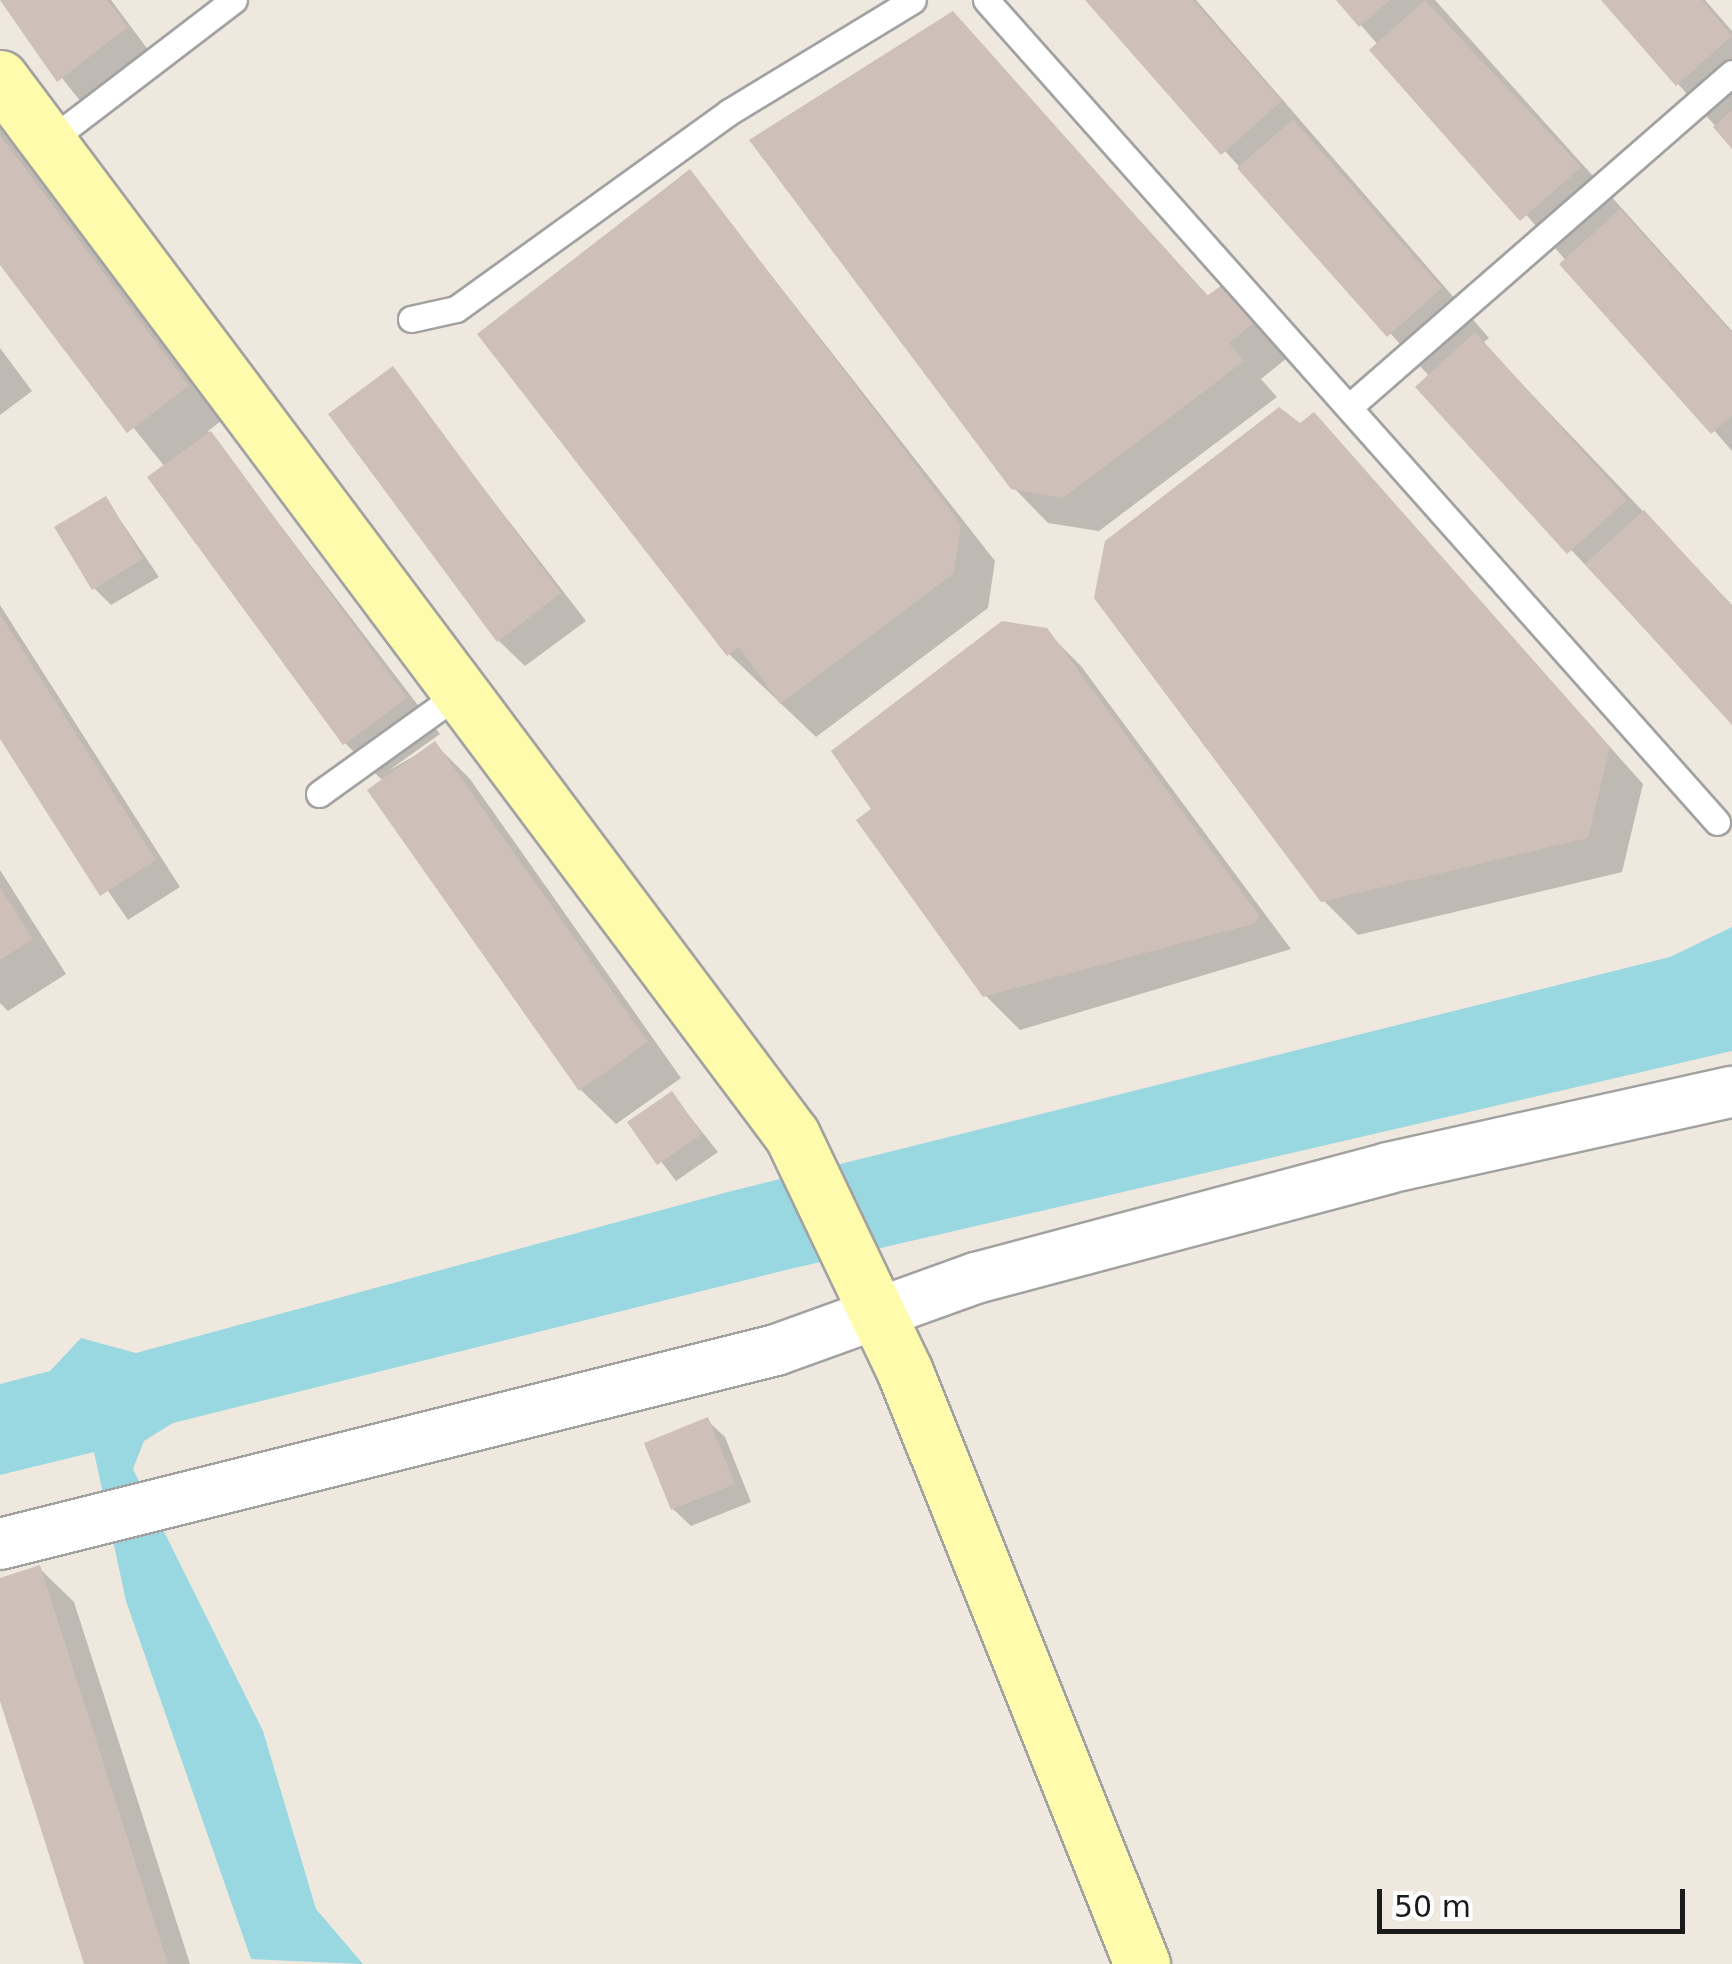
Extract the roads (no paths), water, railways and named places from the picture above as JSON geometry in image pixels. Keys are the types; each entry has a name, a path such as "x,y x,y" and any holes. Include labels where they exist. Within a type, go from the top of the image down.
{"street":[{"path":"0,78 792,1135 873,1296 1142,1964"},
{"path":"0,1544 776,1350 873,1296 1388,1168 1732,1092"}],"lane":[{"path":"48,142 234,0"},
{"path":"410,319 456,309 729,112 913,0"},
{"path":"986,0 1717,822"},
{"path":"1348,408 1732,73"},
{"path":"319,794 461,692"}],"water":[{"path":"1732,927 1732,1051 790,1269 173,1423 144,1441 133,1469 263,1731 316,1909 363,1964 251,1959 126,1601 94,1452 0,1475 0,1384 50,1371 81,1338 136,1353 724,1193 1670,957"}]}
